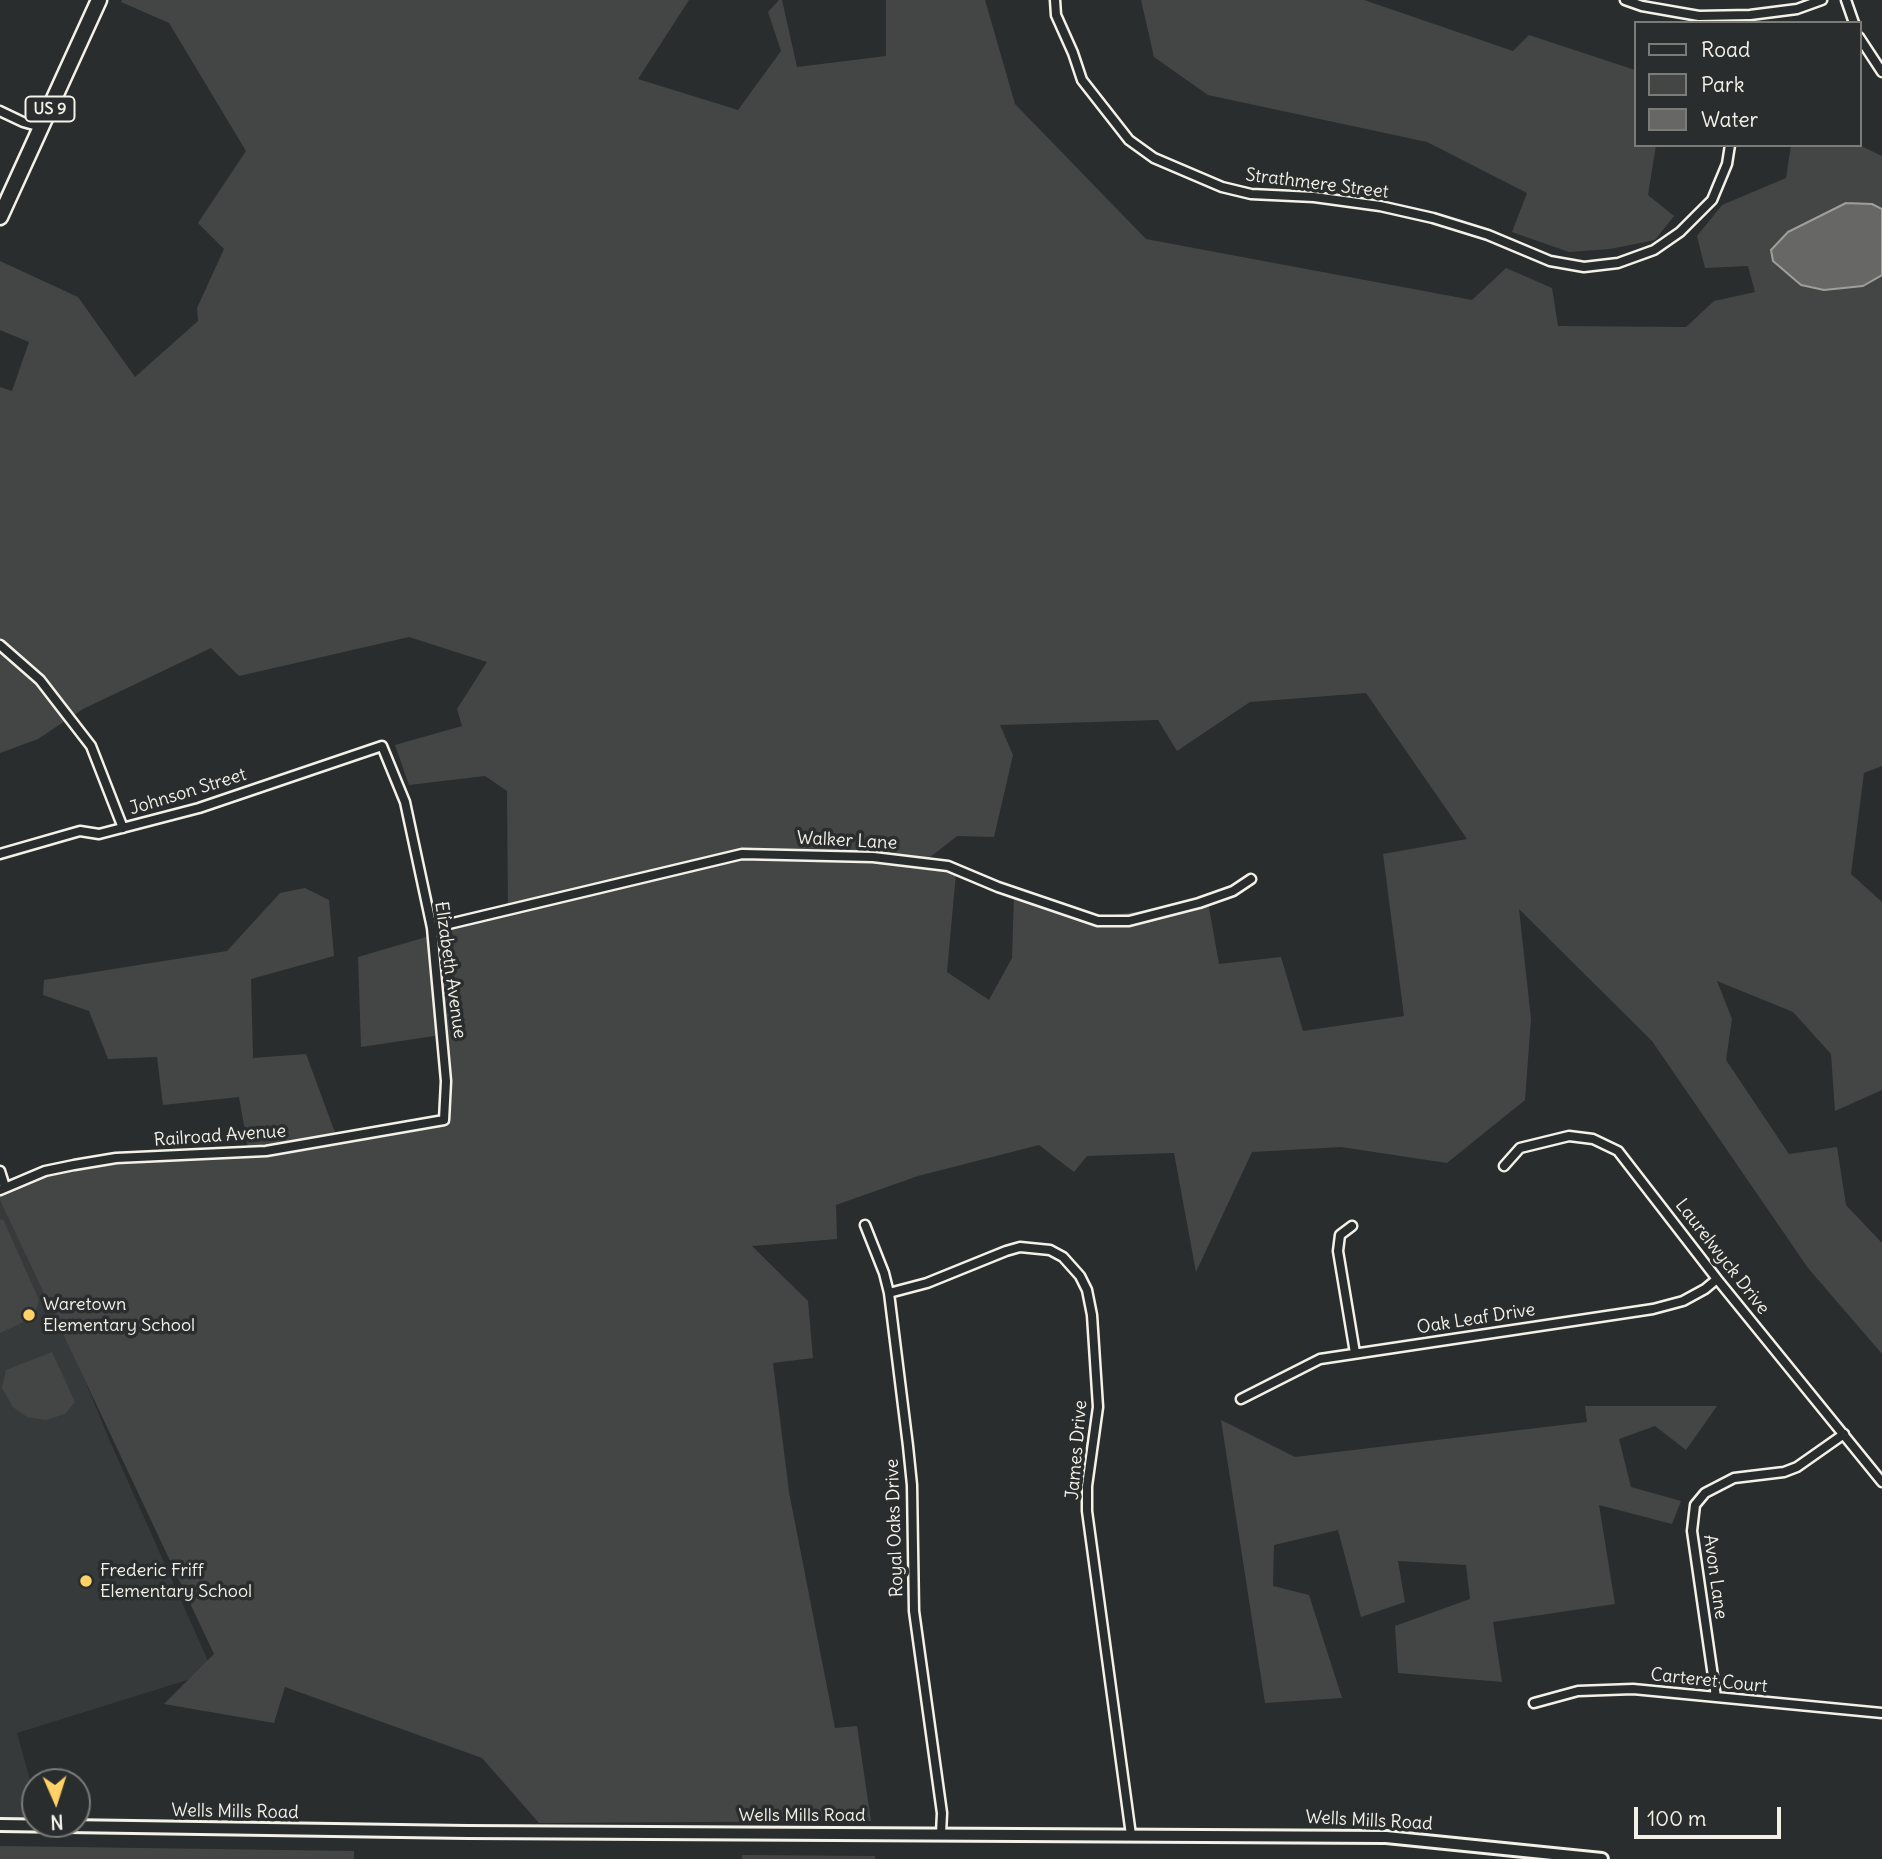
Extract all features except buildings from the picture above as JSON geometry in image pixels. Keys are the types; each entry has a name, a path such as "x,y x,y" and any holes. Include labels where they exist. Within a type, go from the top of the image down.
{"highway":[{"name":"US 9","path":"0,217 99,0"}],"main road":[{"name":"Wells Mills Road","path":"0,1825 456,1832 1386,1837 1602,1859"}],"street":[{"name":"Strathmere Street","path":"1055,0 1056,15 1082,80 1129,139 1154,158 1222,187 1251,194 1314,197 1380,206 1433,218 1489,235 1550,261 1584,267 1618,263 1654,250 1680,232 1712,200 1727,164 1730,147"},
{"path":"1625,0 1642,6 1730,19 1797,9 1822,0"},
{"path":"1846,0 1853,21"},
{"path":"1861,40 1882,72"},
{"path":"0,111 41,127"},
{"path":"0,645 40,680 91,747 123,828"},
{"name":"Johnson Street","path":"0,854 80,831 99,834 199,808 382,746"},
{"name":"Elizabeth Avenue","path":"382,746 405,802 432,929 445,1056 444,1120"},
{"name":"Walker Lane","path":"432,929 743,854 861,856 948,866 998,887 1098,921 1129,921 1199,903 1233,891 1251,880"},
{"name":"Railroad Avenue","path":"3,1189 44,1171 106,1160 266,1151 444,1120"},
{"name":"Laurelwyck Drive","path":"1504,1166 1520,1148 1557,1137 1581,1136 1605,1143 1618,1151 1717,1279 1882,1482"},
{"path":"0,1171 3,1189"},
{"name":"Royal Oaks Drive","path":"865,1224 884,1273 888,1293 912,1485 914,1611 940,1800 941,1834"},
{"path":"1352,1226 1340,1235 1338,1251 1355,1353"},
{"name":"James Drive","path":"888,1293 927,1283 1020,1247 1050,1250 1063,1257 1080,1276 1087,1290 1092,1315 1098,1407 1087,1486 1087,1511 1131,1835"},
{"name":"Oak Leaf Drive","path":"1241,1399 1308,1364 1355,1353 1653,1309 1683,1301 1717,1279"},
{"name":"Avon Lane","path":"1716,1697 1692,1531 1695,1505 1705,1493 1734,1478 1784,1472 1797,1467 1844,1434"},
{"name":"Carteret Court","path":"1534,1703 1578,1691 1611,1689 1882,1713"}],"shaded area":[{"name":"Frederic Friff Elementary School","path":"5,1187 109,1439 213,1672 17,1733 27,1768 21,1768 21,1820 0,1819 0,1190"}],"green space":[{"path":"689,0 638,79 738,110 781,51 768,12 779,0 782,0 797,67 886,56 886,0 985,0 1015,104 1146,239 1472,300 1506,268 1552,288 1558,326 1686,327 1714,301 1755,292 1748,266 1705,268 1697,236 1722,205 1786,178 1791,147 1861,146 1882,156 1882,766 1864,773 1851,874 1882,902 1882,1090 1835,1111 1831,1054 1793,1012 1717,981 1732,1019 1726,1060 1789,1154 1837,1147 1846,1205 1882,1243 1882,1354 1808,1268 1652,1041 1519,909 1531,1019 1525,1100 1447,1163 1341,1147 1252,1152 1196,1272 1174,1153 1087,1156 1074,1172 1039,1145 918,1176 836,1205 837,1239 752,1246 808,1301 813,1358 773,1363 789,1492 835,1728 857,1726 871,1821 539,1823 482,1758 285,1687 274,1723 164,1704 214,1654 0,1200 0,1186 97,1155 248,1148 239,1097 163,1105 157,1057 108,1059 89,1011 43,995 44,980 227,951 280,893 305,888 329,900 334,956 251,979 253,1058 306,1054 337,1138 445,1120 441,1035 361,1047 358,957 508,913 507,791 485,776 409,785 395,745 462,726 457,709 487,662 409,637 239,676 211,648 83,709 38,739 0,753 0,387 12,391 29,342 0,330 0,261 78,297 135,377 198,321 197,308 224,249 198,223 246,151 169,23 121,2","holes":["1366,693 1467,839 1383,854 1404,1016 1303,1031 1281,957 1219,964 1208,902 1097,917 1014,895 1012,958 989,1000 947,972 956,873 929,858 957,836 994,837 1013,755 1000,725 1158,720 1177,751 1250,702"]},
{"path":"1141,0 1364,0 1513,51 1529,35 1633,69 1633,147 1656,147 1648,195 1674,216 1655,240 1610,249 1569,252 1512,232 1527,193 1427,142 1208,95 1154,57"},
{"path":"3,1219 39,1300 34,1317 0,1333 0,1220"},
{"path":"52,1352 75,1402 65,1414 46,1420 27,1417 13,1407 2,1388 6,1370"},
{"path":"1585,1406 1717,1406 1686,1450 1655,1426 1619,1439 1631,1487 1681,1501 1672,1524 1599,1505 1615,1604 1493,1622 1502,1682 1398,1673 1395,1626 1470,1599 1466,1565 1398,1561 1405,1602 1361,1617 1338,1530 1274,1545 1273,1586 1309,1595 1342,1698 1265,1703 1221,1420 1295,1457 1587,1422"},
{"path":"0,1846 354,1851 354,1859 0,1859"},
{"path":"742,1855 875,1856 875,1859 742,1859"}],"water":[{"path":"1846,203 1872,204 1882,209 1882,275 1863,286 1824,290 1801,285 1773,261 1771,250 1788,232"}],"place":[{"name":"Waretown Elementary School","path":"29,1315"},
{"name":"Frederic Friff Elementary School","path":"86,1581"}]}
